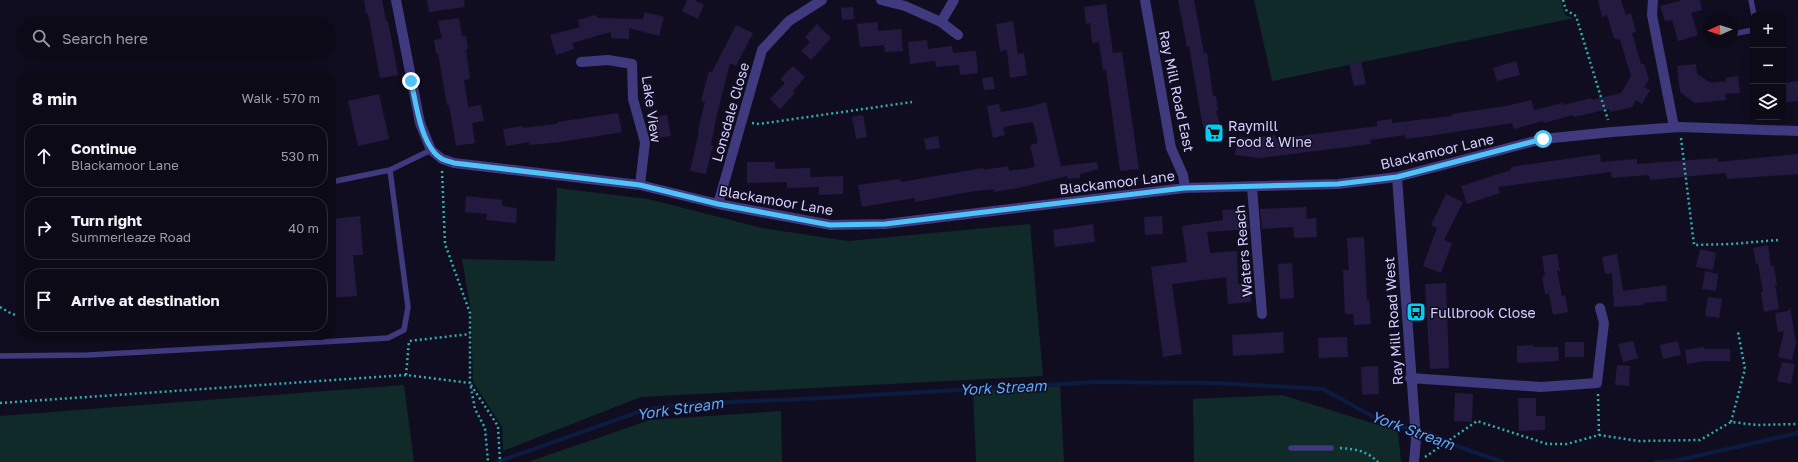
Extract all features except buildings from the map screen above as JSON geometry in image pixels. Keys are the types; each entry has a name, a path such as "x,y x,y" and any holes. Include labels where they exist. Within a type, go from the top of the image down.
{"street":[{"path":"396,0 420,123 431,150 442,159"},
{"name":"Lonsdale Close","path":"718,204 762,50 789,21 822,0"},
{"path":"881,0 905,6 941,22 958,36"},
{"path":"941,22 954,0"},
{"name":"Ray Mill Road East","path":"1145,0 1171,148 1183,175 1184,188"},
{"path":"1653,0 1652,15 1677,127"},
{"name":"Lake View","path":"581,62 608,60 632,64 633,99 645,142 640,185"},
{"name":"Blackamoor Lane","path":"442,159 454,163 640,185 718,204 830,225 885,224 1184,188 1338,184 1397,177 1543,139 1677,127 1798,131"},
{"name":"Ray Mill Road West","path":"1397,177 1410,378 1419,460"},
{"name":"Waters Reach","path":"1252,187 1262,314"},
{"path":"1410,378 1541,387 1597,383 1604,323 1600,308"}],"lane":[{"path":"1751,0 1753,12"},
{"path":"1738,33 1750,31"},
{"path":"336,181 390,170 431,150"},
{"path":"0,356 88,355 388,338 404,330 408,308 390,170"},
{"path":"1291,448 1331,448"}],"path":[{"path":"1563,0 1566,10 1576,16 1612,132"},
{"path":"742,121 759,124 912,102"},
{"path":"1677,127 1694,245 1731,244 1778,240"},
{"path":"442,159 445,244 470,313 470,383 475,409 484,428 488,462"},
{"path":"0,307 16,315"},
{"path":"1731,422 1745,369 1738,332"},
{"path":"406,375 409,341 470,334"},
{"path":"0,403 406,375 470,383 498,426 500,462"},
{"path":"1597,383 1599,435"},
{"path":"1419,460 1439,449 1477,421 1547,444 1567,444 1599,435 1638,441 1700,440 1731,422 1757,425 1798,424"},
{"path":"1331,448 1358,449 1367,453 1378,462"}],"green space":[{"path":"1254,0 1561,0 1565,15 1574,18 1272,81"},
{"path":"557,188 648,199 762,228 848,241 1030,224 1043,376 641,397 503,451 502,427 473,382 471,311 462,259 555,261"},
{"path":"404,385 414,462 0,462 0,416"},
{"path":"1060,386 1064,462 976,462 973,391"},
{"path":"1282,395 1398,431 1401,462 1194,462 1193,399"},
{"path":"781,411 782,462 528,462 650,420"}],"waterway":[{"name":"York Stream","path":"497,462 644,410 689,404 1096,382 1216,383 1323,389 1381,421 1431,434 1462,448 1503,462"},
{"name":"York Stream","path":"1656,462 1675,461 1798,433"}],"place":[{"name":"Raymill Food & Wine","path":"1214,133"},
{"name":"Fullbrook Close","path":"1416,312"}],"route":[{"path":"411,81 420,123 431,150 442,159 454,163 640,185 718,204 830,225 885,224 1184,188 1338,184 1397,177 1543,139"}]}
